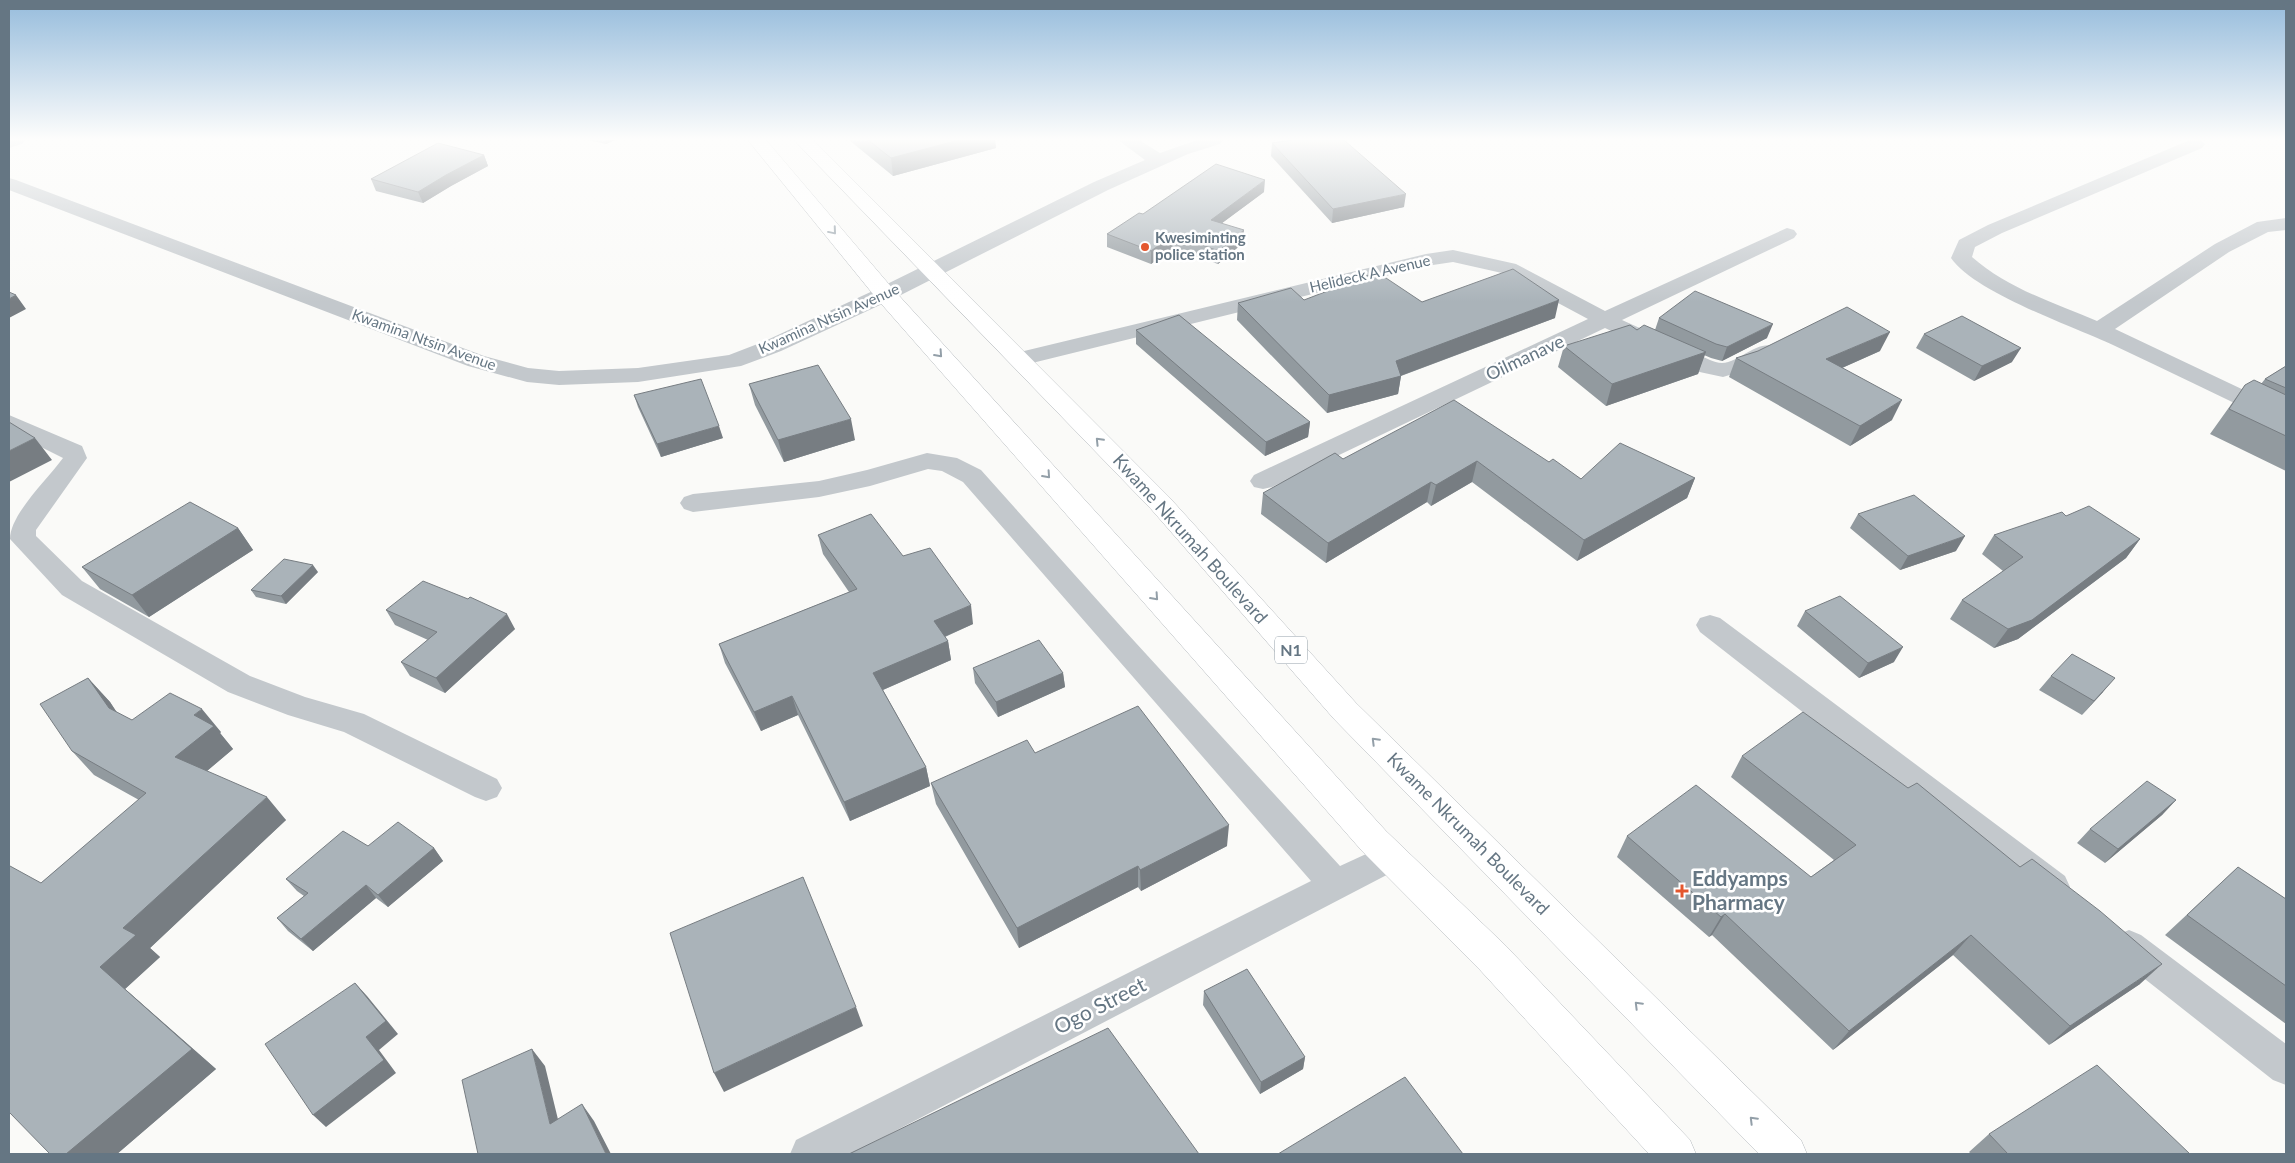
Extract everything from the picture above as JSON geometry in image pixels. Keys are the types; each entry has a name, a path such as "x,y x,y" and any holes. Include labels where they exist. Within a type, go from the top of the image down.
{"highway":[{"path":"802,194 885,294 1390,857 1493,958 1676,1154"},
{"name":"Kwame Nkrumah Boulevard","path":"856,194 1020,358 1160,503 1345,711 1787,1154"}],"street":[{"name":"Kwamina Ntsin Avenue","path":"36,194 476,361 527,375 559,378 638,375 733,361 773,346 932,272 1085,194"},
{"path":"2080,194 1966,244 1961,258 1970,268 2026,298 2099,330 2286,419"},
{"path":"2099,330 2222,248 2264,226 2286,224"},
{"name":"Oilmanave","path":"1263,481 1607,321 1787,234"},
{"name":"Helideck A Avenue","path":"1020,358 1426,260 1453,256 1509,268 1607,321 1703,366 1723,370 1741,364 1785,342"},
{"path":"9,422 73,452 75,458 16,530 22,539 72,588 239,684 299,707 353,722 486,788"},
{"path":"693,503 818,489 870,478 927,462 948,464 972,476 1115,639 1336,885"},
{"path":"1710,625 2074,903"},
{"name":"Ogo Street","path":"810,1154 1390,857"},
{"path":"2105,927 2286,1067"}],"building":[{"path":"1172,194 1246,194 1211,220 1244,230 1219,251 1173,235 1151,251 1107,234 1139,213 1143,214"},
{"path":"1319,194 1405,194 1333,209"},
{"path":"1513,269 1559,300 1396,361 1401,376 1329,395 1238,303 1291,288 1304,300 1377,272 1422,302"},
{"path":"1695,291 1773,324 1727,347 1716,344 1659,318"},
{"path":"9,292 16,295 9,299"},
{"path":"1847,307 1890,332 1826,359 1902,400 1860,426 1736,358 1758,351"},
{"path":"1179,315 1310,422 1266,442 1136,330"},
{"path":"1962,316 2021,348 1982,366 1924,334"},
{"path":"1630,325 1637,330 1644,325 1706,352 1612,384 1564,346"},
{"path":"818,365 851,419 778,440 749,384"},
{"path":"2286,366 2286,388 2265,379"},
{"path":"701,379 719,426 657,444 634,395"},
{"path":"2254,380 2286,395 2286,436 2229,409 2245,385"},
{"path":"1454,400 1549,462 1553,459 1581,479 1620,443 1695,478 1584,540 1477,461 1436,485 1431,482 1328,543 1263,493 1335,453 1343,459"},
{"path":"9,422 35,438 9,451"},
{"path":"1914,495 1965,536 1908,556 1858,514"},
{"path":"190,502 238,528 132,595 82,567"},
{"path":"2089,506 2140,539 2032,620 2008,629 1962,600 2023,557 1994,535 2062,512 2066,516"},
{"path":"871,514 903,556 930,548 971,605 934,621 948,641 873,673 926,767 844,802 792,696 754,712 719,644 857,589 818,535"},
{"path":"284,559 313,565 281,596 251,590"},
{"path":"423,581 468,599 470,597 507,614 436,678 401,662 437,632 386,610"},
{"path":"1840,596 1903,647 1868,663 1805,611"},
{"path":"1039,640 1063,673 996,702 973,668"},
{"path":"2072,654 2115,678 2094,701 2051,676"},
{"path":"88,678 109,708 132,720 170,693 202,709 194,715 214,726 175,757 267,797 123,928 136,935 100,967 192,1049 66,1154 50,1154 9,1112 9,867 41,883 146,793 72,751 40,704"},
{"path":"1138,706 1229,825 1140,870 1138,866 1017,928 931,783 1027,740 1035,753"},
{"path":"1803,712 1908,788 1917,783 2020,867 2032,859 2100,911 2162,964 2070,1026 1971,935 1849,1031 1725,914 1721,917 1627,836 1696,785 1811,877 1856,845 1742,756"},
{"path":"2147,781 2176,800 2118,849 2090,829"},
{"path":"398,822 434,848 378,895 366,885 301,939 277,918 308,893 286,879 343,831 368,846"},
{"path":"2238,867 2286,899 2286,986 2187,915"},
{"path":"803,877 856,1007 714,1073 670,933"},
{"path":"1247,969 1305,1057 1261,1082 1204,991"},
{"path":"355,983 386,1021 366,1037 384,1060 313,1115 265,1044"},
{"path":"1108,1028 1199,1154 849,1154"},
{"path":"532,1049 550,1124 582,1104 606,1154 478,1154 462,1080"},
{"path":"2097,1065 2190,1154 2008,1154 1989,1134"},
{"path":"1405,1077 1463,1154 1278,1154"}],"place":[{"name":"Kwesiminting police station","path":"1145,247"},
{"name":"Eddyamps Pharmacy","path":"1682,891"}]}
